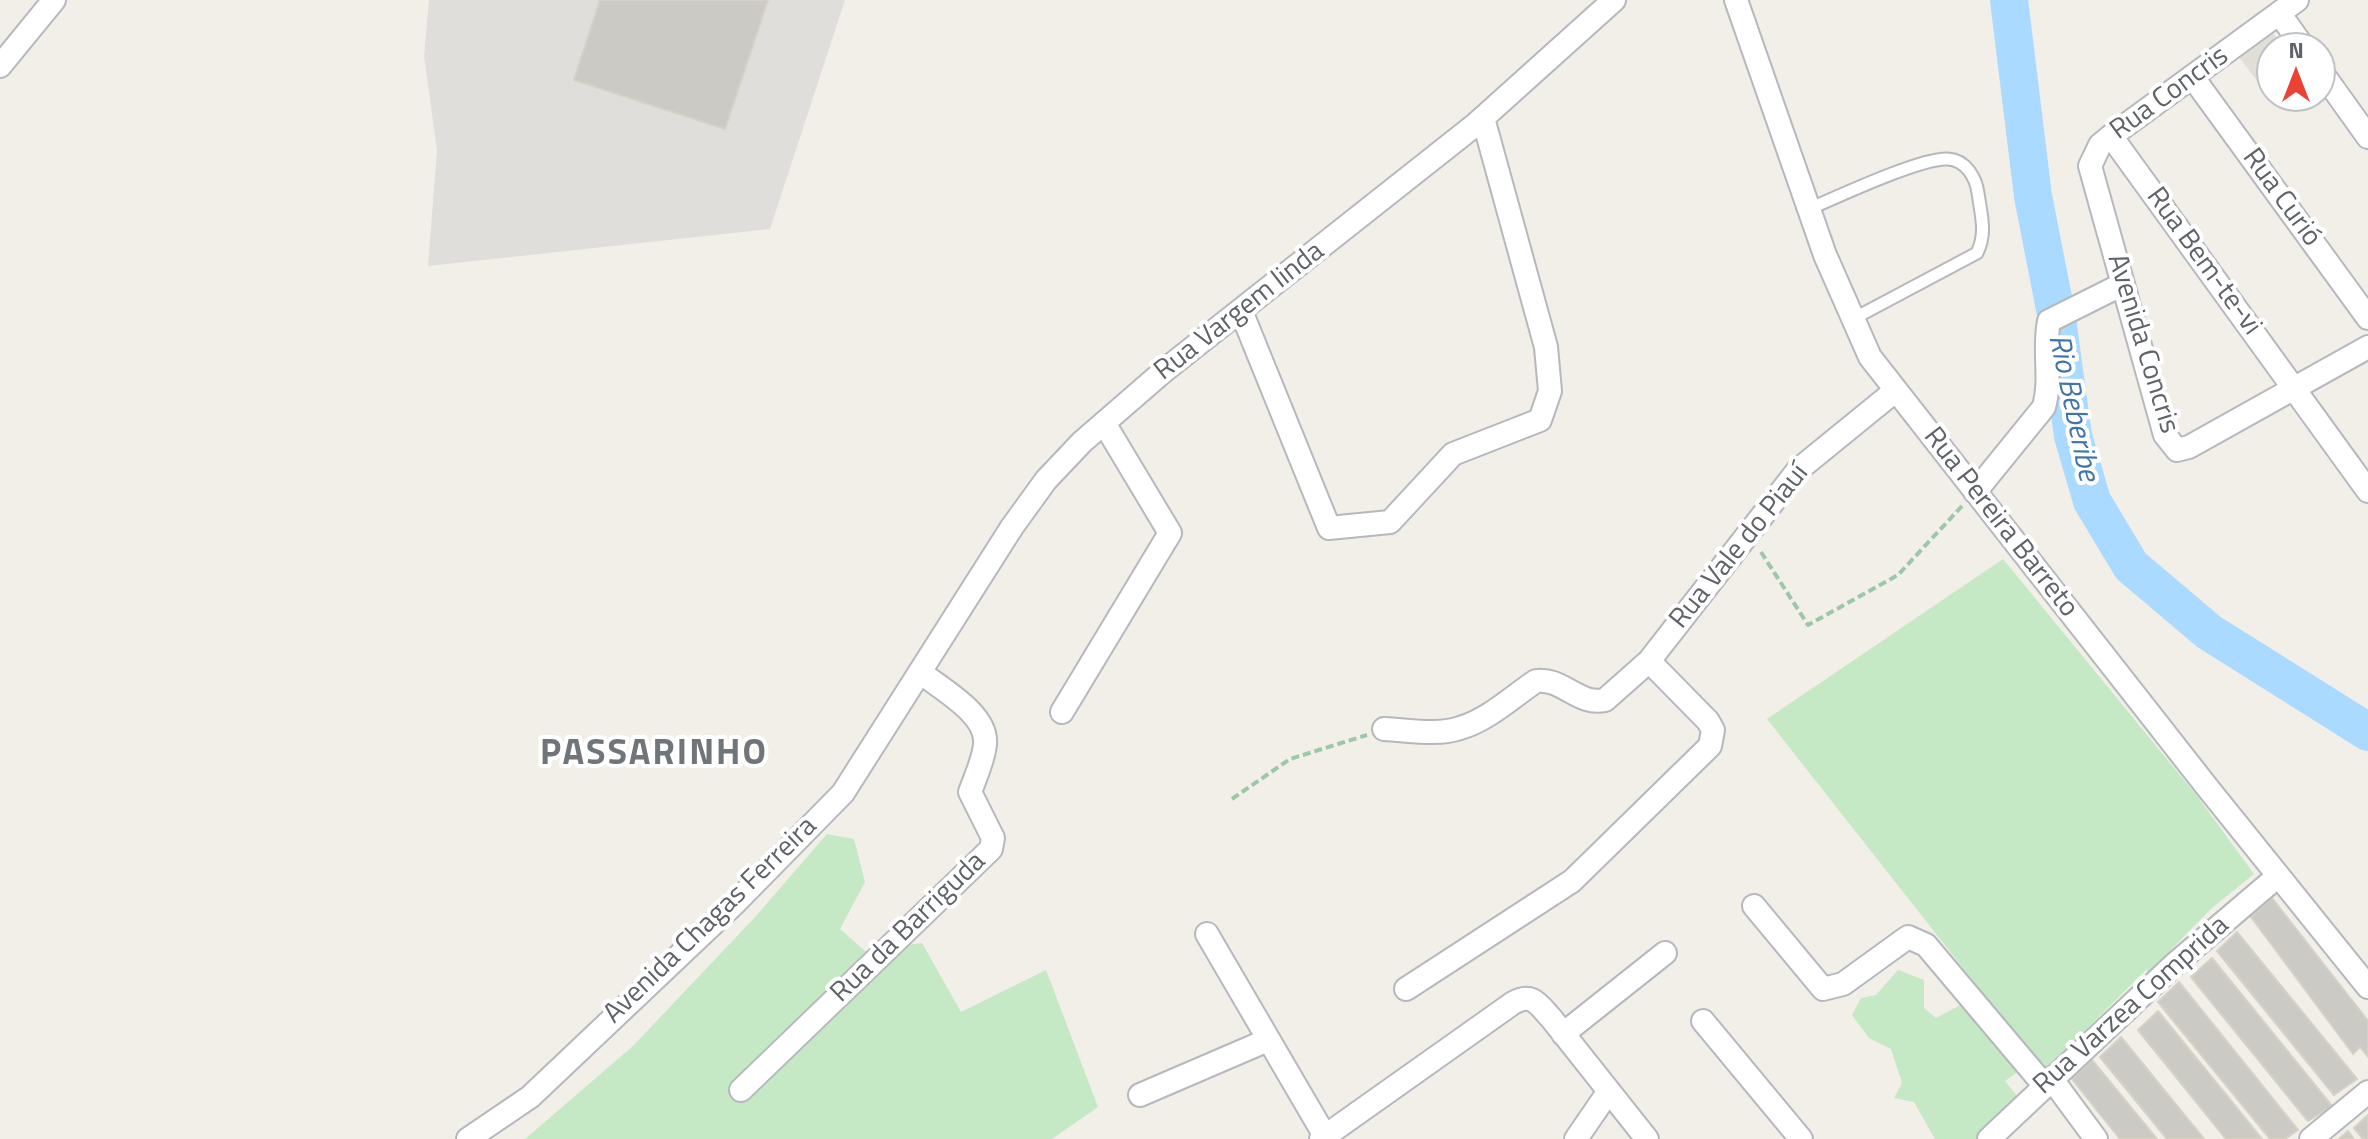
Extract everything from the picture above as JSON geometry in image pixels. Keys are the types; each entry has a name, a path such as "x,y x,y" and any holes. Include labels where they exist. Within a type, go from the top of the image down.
{"street":[{"path":"0,66 54,0"},
{"name":"Rua Vargem linda","path":"920,672 969,592 1046,480 1104,423 1483,118 1614,0"},
{"name":"Rua Pereira Barreto","path":"1736,0 1851,320 1895,391 2368,987"},
{"path":"2288,6 2298,32"},
{"name":"Rua Concris","path":"2090,166 2100,145 2111,136 2194,79 2288,6"},
{"name":"Rua Curió","path":"2194,79 2368,318"},
{"path":"2336,92 2368,137"},
{"path":"1241,311 1329,528 1390,522 1453,454 1540,420 1550,391 1546,347 1483,118"},
{"name":"Rua Bem-te-vi","path":"2111,136 2294,388 2360,464 2368,491"},
{"name":"Avenida Concris","path":"2090,166 2165,435 2177,450 2189,447 2368,347"},
{"path":"1975,492 2044,407 2049,390 2046,337 2052,318 2123,284"},
{"name":"Rua Vale do Piauí","path":"1384,729 1439,732 1460,729 1481,719 1536,681 1545,680 1585,700 1605,700 1655,653 1798,470 1895,391"},
{"path":"1062,712 1170,533 1104,423"},
{"path":"1406,989 1572,881 1710,746 1713,730 1708,721 1655,653"},
{"name":"Rua da Barriguda","path":"741,1090 991,849 993,838 970,792 985,746 984,730 970,713 920,672"},
{"name":"Avenida Chagas Ferreira","path":"468,1139 530,1097 736,902 843,793 920,672"},
{"name":"Rua Varzea Comprida","path":"1989,1139 2176,963 2278,876"},
{"path":"1754,906 1823,989 1843,984 1895,943 1908,937 1917,940 1976,1001 2096,1139"},
{"path":"1207,934 1323,1138 1490,1019 1527,997 1534,999 1647,1139"},
{"path":"1563,1034 1665,953"},
{"path":"1703,1021 1801,1139"},
{"path":"1140,1095 1268,1040"},
{"path":"1576,1139 1609,1091"},
{"path":"2311,1139 2368,1092"}],"lane":[{"path":"1809,209 1902,171 1948,159 1962,163 1976,180 1985,239 1977,253 1851,320"}],"path":[{"path":"1749,533 1808,625 1898,575 1975,492"},
{"path":"1232,799 1290,759 1384,729"}],"shaded area":[{"path":"429,0 845,0 770,229 428,266 437,150 424,56"},
{"path":"2256,39 2256,80 2236,53"}],"green space":[{"path":"2003,559 2197,796 2254,874 2212,908 2044,1071 1767,719"},
{"path":"827,834 854,839 865,882 840,929 865,951 922,943 961,1012 1046,970 1098,1107 1052,1139 525,1139 633,1046 756,916"},
{"path":"1898,970 1924,980 1924,1008 1936,1018 1966,1002 2023,1068 2005,1081 2017,1096 2003,1125 1989,1139 1935,1139 1914,1102 1894,1098 1902,1083 1891,1049 1869,1038 1852,1015 1861,998 1876,995"}],"building":[{"path":"600,0 768,0 725,129 574,80"},
{"path":"2272,898 2368,1021 2368,1057 2360,1047 2353,1054 2251,917"},
{"path":"2237,932 2357,1079 2334,1095 2217,951"},
{"path":"2212,958 2332,1106 2308,1121 2191,977"},
{"path":"2179,982 2298,1130 2285,1139 2270,1139 2158,1002"},
{"path":"2158,1011 2262,1139 2226,1139 2138,1030"},
{"path":"2121,1037 2204,1139 2167,1139 2100,1057"},
{"path":"2092,1060 2157,1139 2120,1139 2072,1079"},
{"path":"2368,1115 2368,1139 2363,1139 2354,1128"},
{"path":"2348,1131 2354,1139 2339,1139"}],"waterway":[{"name":"Rio Beberibe","path":"2009,0 2033,196 2057,319 2073,436 2092,501 2131,566 2209,632 2368,732"}],"district":[{"name":"PASSARINHO","path":"654,755"}]}
